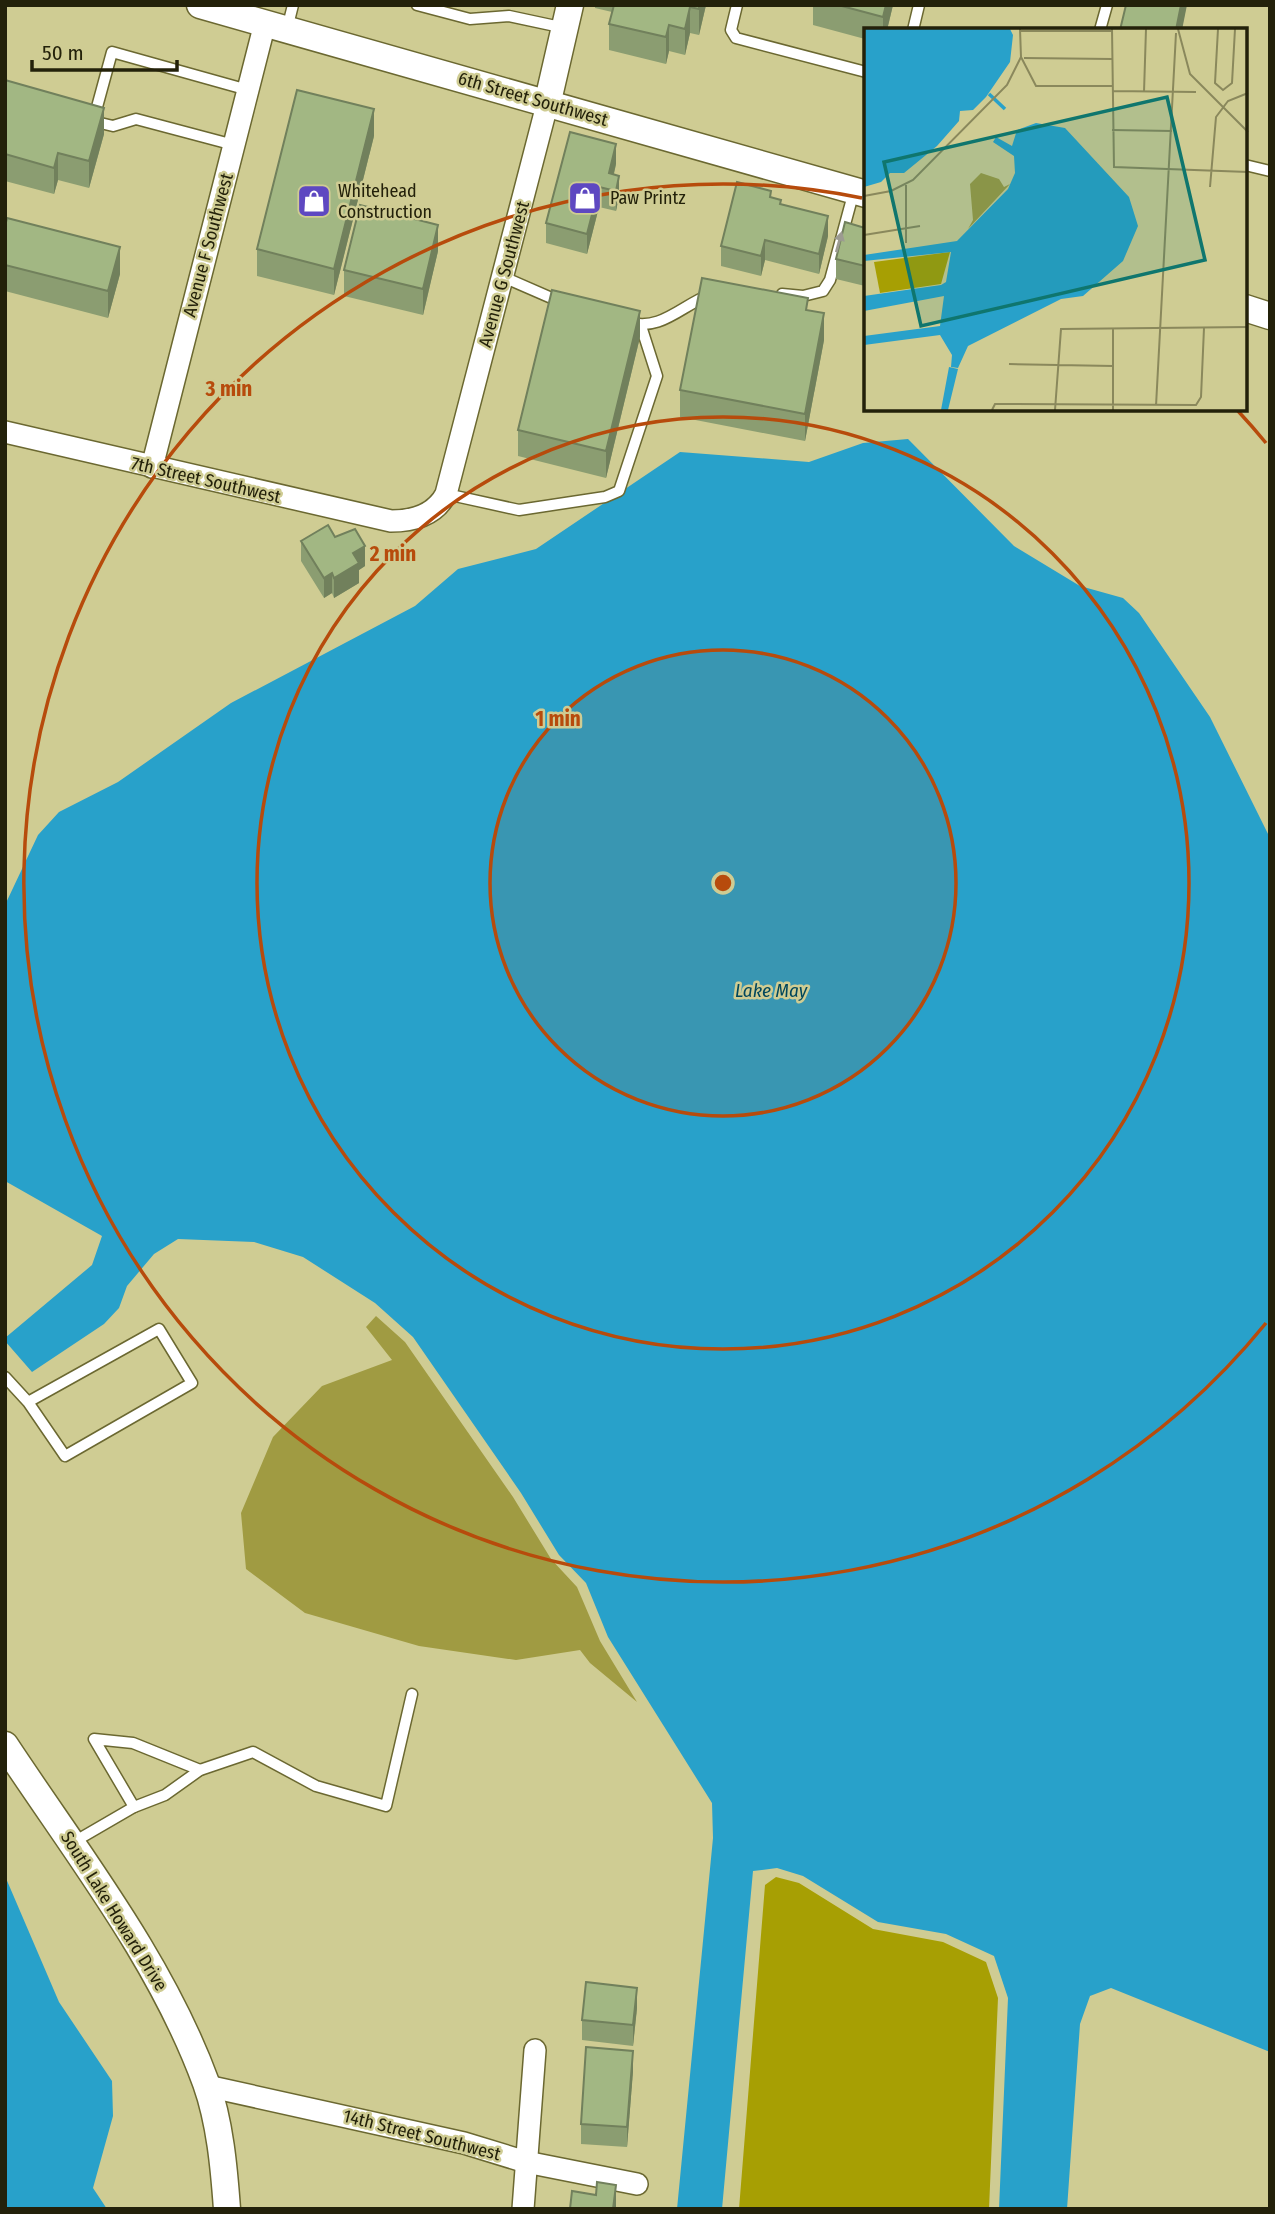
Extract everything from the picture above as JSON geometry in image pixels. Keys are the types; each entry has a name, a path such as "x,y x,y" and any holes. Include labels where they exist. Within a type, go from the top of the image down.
{"street":[{"name":"6th Street Southwest","path":"200,5 282,19 547,105 681,139 860,192"},
{"name":"Avenue G Southwest","path":"446,494 568,17"},
{"name":"Avenue F Southwest","path":"152,467 248,89 282,19"},
{"path":"1247,309 1270,316"},
{"name":"7th Street Southwest","path":"5,432 377,518 408,521 432,512 439,507 446,494"},
{"name":"South Lake Howard Drive","path":"5,1745 72,1843 182,2024 207,2086 221,2149 227,2209"},
{"path":"523,2209 535,2050"},
{"name":"14th Street Southwest","path":"207,2086 464,2143 526,2162 637,2184"}],"lane":[{"path":"418,5 481,20 510,11 568,17"},
{"path":"737,5 731,30 736,38 864,71"},
{"path":"913,28 919,5"},
{"path":"1101,28 1107,5"},
{"path":"93,121 112,52 248,89"},
{"path":"81,117 113,126 136,119 234,145"},
{"path":"1247,165 1270,171"},
{"path":"776,294 803,296 823,291 830,280 860,192"},
{"path":"501,276 577,307"},
{"path":"615,318 640,326 668,319 694,301 716,293"},
{"path":"446,494 519,510 605,497 619,491 657,376 640,326"},
{"path":"5,1377 29,1402 65,1456 192,1383 159,1329 29,1402"},
{"path":"72,1843 134,1807 165,1794 200,1770 253,1752 316,1786 386,1806 412,1694"},
{"path":"134,1807 94,1739 133,1743 200,1770"}],"shaded area":[{"path":"376,1316 405,1342 513,1497 551,1559 577,1587 600,1641 637,1702 590,1663 580,1650 516,1660 419,1646 305,1613 246,1569 241,1513 273,1437 322,1386 392,1360 366,1327"},
{"path":"776,1877 799,1883 873,1929 943,1942 986,1962 998,1998 989,2209 739,2209 765,1885"}],"water":[{"name":"Lake May","path":"908,439 1014,546 1080,586 1123,598 1139,613 1210,717 1270,838 1270,2052 1111,1988 1090,1996 1080,2024 1067,2209 999,2209 1008,1998 994,1956 946,1934 878,1922 803,1876 777,1868 753,1871 722,2209 677,2209 713,1838 712,1803 608,1637 586,1583 559,1555 521,1493 413,1337 375,1303 303,1257 254,1242 178,1239 154,1254 127,1286 119,1308 104,1324 32,1372 5,1341 5,1338 92,1265 102,1236 5,1181 5,905 38,835 59,812 118,782 231,703 415,606 458,569 536,549 680,452 809,462 863,443"},
{"path":"5,1876 59,2002 112,2081 113,2116 93,2188 107,2209 5,2209"}],"building":[{"path":"614,5 699,5 699,9 690,7 685,29 669,25 666,37 609,24"},
{"path":"838,5 886,5 883,17"},
{"path":"1126,5 1181,5 1176,28 1120,28"},
{"path":"5,80 104,108 89,161 58,153 54,168 5,154"},
{"path":"297,90 374,109 334,269 257,249"},
{"path":"570,132 616,144 609,173 619,176 616,191 599,187 587,234 546,223"},
{"path":"737,182 771,191 770,197 781,200 780,204 828,216 819,254 765,240 761,256 721,246"},
{"path":"360,205 438,225 423,289 344,270"},
{"path":"7,218 120,247 108,291 5,265"},
{"path":"845,222 864,228 864,266 836,259"},
{"path":"702,278 808,298 806,310 824,313 805,414 680,390"},
{"path":"552,290 640,311 606,451 518,430"},
{"path":"328,525 335,537 355,529 365,546 353,553 359,563 334,578 332,573 324,578 301,541"},
{"path":"586,1982 637,1988 633,2025 582,2020"},
{"path":"586,2047 633,2051 627,2127 581,2124"},
{"path":"597,2182 616,2185 613,2209 570,2209 572,2191 596,2195"}],"place":[{"name":"Paw Printz","path":"585,198"},
{"name":"Whitehead Construction","path":"314,201"}]}
